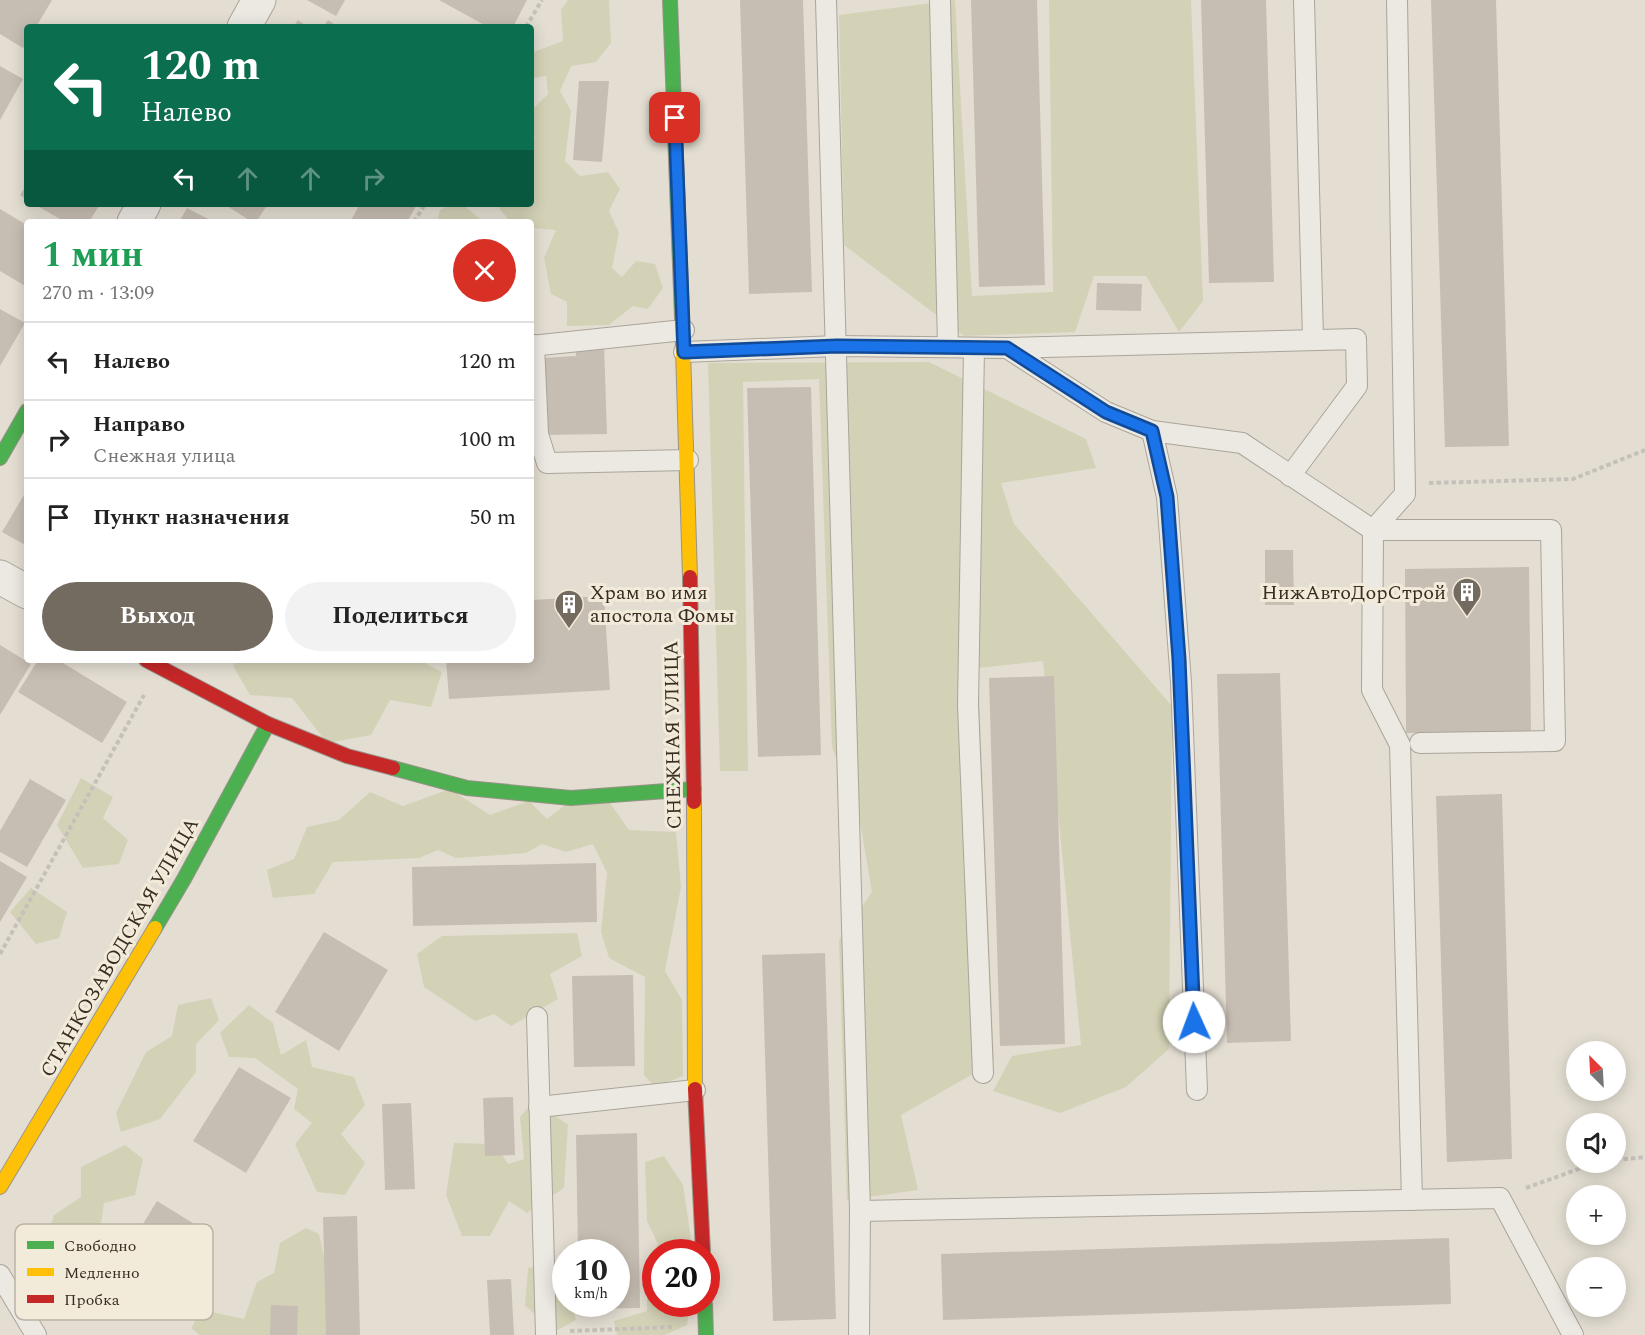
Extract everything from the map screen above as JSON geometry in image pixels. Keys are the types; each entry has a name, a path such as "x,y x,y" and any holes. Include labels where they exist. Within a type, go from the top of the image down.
{"street":[{"path":"246,24 259,0"},
{"name":"СНЕЖНАЯ УЛИЦА","path":"670,0 688,460 694,789 696,1090 702,1239"},
{"path":"0,458 24,416"},
{"path":"0,577 24,590"},
{"path":"152,663 268,724 347,756 467,788 571,798 694,789"},
{"name":"СТАНКОЗАВОДСКАЯ УЛИЦА","path":"0,1188 184,879 268,724"}],"lane":[{"path":"826,0 860,1211 859,1335"},
{"path":"940,0 948,346"},
{"path":"1304,0 1313,339"},
{"path":"1397,0 1405,494 1372,530 1372,690 1400,745 1412,1200"},
{"path":"534,345 684,330"},
{"path":"684,352 837,346 1007,348 1356,339 1357,386 1290,476"},
{"path":"974,348 968,705 983,1073"},
{"path":"1007,348 1106,412 1152,431 1242,443 1372,530 1551,530 1555,741 1420,743"},
{"path":"534,404 535,434 547,463 688,460"},
{"path":"1152,431 1167,497 1180,682 1197,1090"},
{"path":"537,1017 546,1333"},
{"path":"540,1107 696,1090"},
{"path":"860,1211 1500,1198 1574,1335"},
{"path":"0,1275 15,1300"},
{"path":"27,1320 36,1335"}],"path":[{"path":"528,24 542,0"},
{"path":"1405,483 1573,479 1645,450"},
{"path":"0,954 159,667"},
{"path":"1626,1159 1645,1157"},
{"path":"1500,1198 1568,1173"},
{"path":"546,1333 706,1331"}],"green space":[{"path":"568,0 609,0 611,43 596,62 571,66 560,91 571,111 565,161 580,176 608,172 620,189 609,211 619,233 612,268 622,277 636,261 655,264 663,288 648,309 633,306 609,325 567,326 567,302 551,294 544,258 556,230 534,228 534,219 508,219 499,208 534,207 534,108 548,94 546,76 534,78 534,52 563,41 561,10"},
{"path":"955,0 972,296 1053,292 1049,0 1191,0 1203,301 1179,332 1146,276 1094,276 1075,332 964,336 844,245 839,15"},
{"path":"446,207 466,207 480,219 438,219 440,210"},
{"path":"929,362 1086,439 1096,468 1001,483 1014,524 1172,706 1169,1049 1126,1087 1060,1113 993,1091 1012,1056 1081,1045 1043,661 978,668 994,1062 901,1115 918,1190 847,1200 839,940 872,892 860,822 832,747 819,379 743,382 748,771 720,771 708,363"},
{"path":"236,663 425,663 442,672 431,707 390,700 371,735 327,743 292,698 250,695 233,666"},
{"path":"81,778 113,797 103,818 128,840 119,864 83,868 57,825"},
{"path":"450,789 490,815 529,801 547,819 569,802 608,800 629,830 676,832 681,887 665,971 682,1000 683,1076 655,1087 644,1075 645,977 609,958 601,932 607,873 593,844 566,852 542,844 526,853 456,858 438,850 419,858 333,862 314,894 273,898 267,870 294,859 307,827 339,820 370,792 403,806"},
{"path":"31,888 67,912 59,938 36,944 10,912"},
{"path":"577,933 582,956 550,974 558,999 511,1026 494,1014 475,1021 424,987 417,954 442,936"},
{"path":"211,998 219,1020 196,1044 196,1072 160,1119 121,1132 116,1113 146,1052 172,1036 178,1005"},
{"path":"249,1005 273,1023 281,1055 306,1040 312,1067 354,1077 365,1105 341,1134 365,1163 345,1195 317,1192 295,1144 312,1123 294,1109 298,1089 255,1058 229,1057 220,1033"},
{"path":"534,1101 568,1125 564,1188 527,1213 509,1201 490,1236 462,1236 446,1195 454,1143 495,1144 508,1164 524,1159 520,1117"},
{"path":"125,1145 143,1159 135,1195 104,1203 101,1224 51,1224 54,1215 81,1197 81,1167"},
{"path":"664,1156 683,1185 691,1239 656,1239 647,1221 645,1162"},
{"path":"306,1228 319,1234 337,1317 330,1335 200,1335 191,1328 196,1320 213,1320 213,1312 244,1319 257,1282 274,1273 280,1243"},
{"path":"552,1264 552,1317 575,1317 576,1320 556,1331 525,1306 528,1268"},
{"path":"642,1313 642,1317 688,1317 687,1325 665,1335 617,1335 614,1321"}],"building":[{"path":"0,0 52,0 38,24 24,24 23,48 0,34"},
{"path":"307,0 345,0 336,16"},
{"path":"439,0 527,0 515,24 483,24"},
{"path":"740,0 803,0 812,292 749,294"},
{"path":"971,0 1037,0 1045,285 979,287"},
{"path":"1201,0 1266,0 1274,282 1209,283"},
{"path":"1431,0 1496,0 1509,446 1445,447"},
{"path":"0,66 23,79 0,120"},
{"path":"579,81 609,81 602,162 573,160"},
{"path":"39,207 98,207 91,219 60,219"},
{"path":"229,207 266,207 258,219 247,219"},
{"path":"358,207 415,207 409,219 352,219"},
{"path":"187,208 208,219 181,219"},
{"path":"0,209 24,223 24,285 0,271"},
{"path":"1097,283 1142,284 1141,311 1096,310"},
{"path":"0,309 24,322 24,325 0,366"},
{"path":"604,344 607,434 545,435 542,358 576,356 575,346"},
{"path":"811,387 821,755 758,757 747,388"},
{"path":"24,495 24,544 2,532"},
{"path":"1265,550 1293,550 1294,605 1265,605"},
{"path":"1529,567 1531,732 1406,733 1405,569"},
{"name":"Храм во имя апостола Фомы","path":"604,596 610,690 449,699 446,663 534,663 534,600"},
{"path":"0,645 24,660 24,663 31,664 0,715"},
{"path":"36,663 63,663 127,702 102,743 18,692"},
{"path":"1280,673 1291,1041 1227,1043 1217,674"},
{"path":"1054,676 1065,1044 1000,1046 989,678"},
{"path":"30,779 66,800 27,867 0,852 0,831"},
{"path":"1502,794 1512,1159 1447,1162 1436,796"},
{"path":"0,861 27,877 0,922"},
{"path":"596,863 597,922 413,926 412,867"},
{"path":"324,932 388,970 339,1051 275,1012"},
{"path":"825,953 836,1319 773,1321 762,955"},
{"path":"633,975 635,1066 574,1067 572,976"},
{"path":"239,1067 291,1098 246,1173 193,1141"},
{"path":"513,1097 515,1155 485,1156 483,1098"},
{"path":"411,1103 415,1189 385,1190 382,1104"},
{"path":"637,1133 640,1308 630,1308 630,1239 578,1239 576,1135"},
{"path":"157,1201 194,1224 143,1224"},
{"path":"357,1216 360,1335 326,1335 323,1217"},
{"path":"1449,1238 1451,1304 943,1320 941,1254"},
{"path":"511,1279 514,1335 490,1335 487,1280"},
{"path":"271,1305 298,1306 297,1335 270,1335"}],"traffic: fast":[{"path":"670,0 682,318"},
{"path":"0,458 24,416"},
{"path":"155,928 268,724"},
{"path":"393,768 467,788 571,798 694,789"},
{"path":"705,1317 706,1335"}],"traffic: slow":[{"path":"682,318 690,577"},
{"path":"694,802 695,1089"},
{"path":"0,1187 155,928"}],"traffic: jam":[{"path":"690,577 694,802"},
{"path":"152,663 268,724 347,756 393,768"},
{"path":"695,1089 702,1239"}],"place":[{"name":"НижАвтоДорСтрой","path":"1467,618"},
{"name":"Храм во имя апостола Фомы","path":"569,630"}],"route":[{"path":"675,118 684,352 837,346 1007,348 1106,412 1152,431 1167,497 1179,659 1194,1022"}]}
